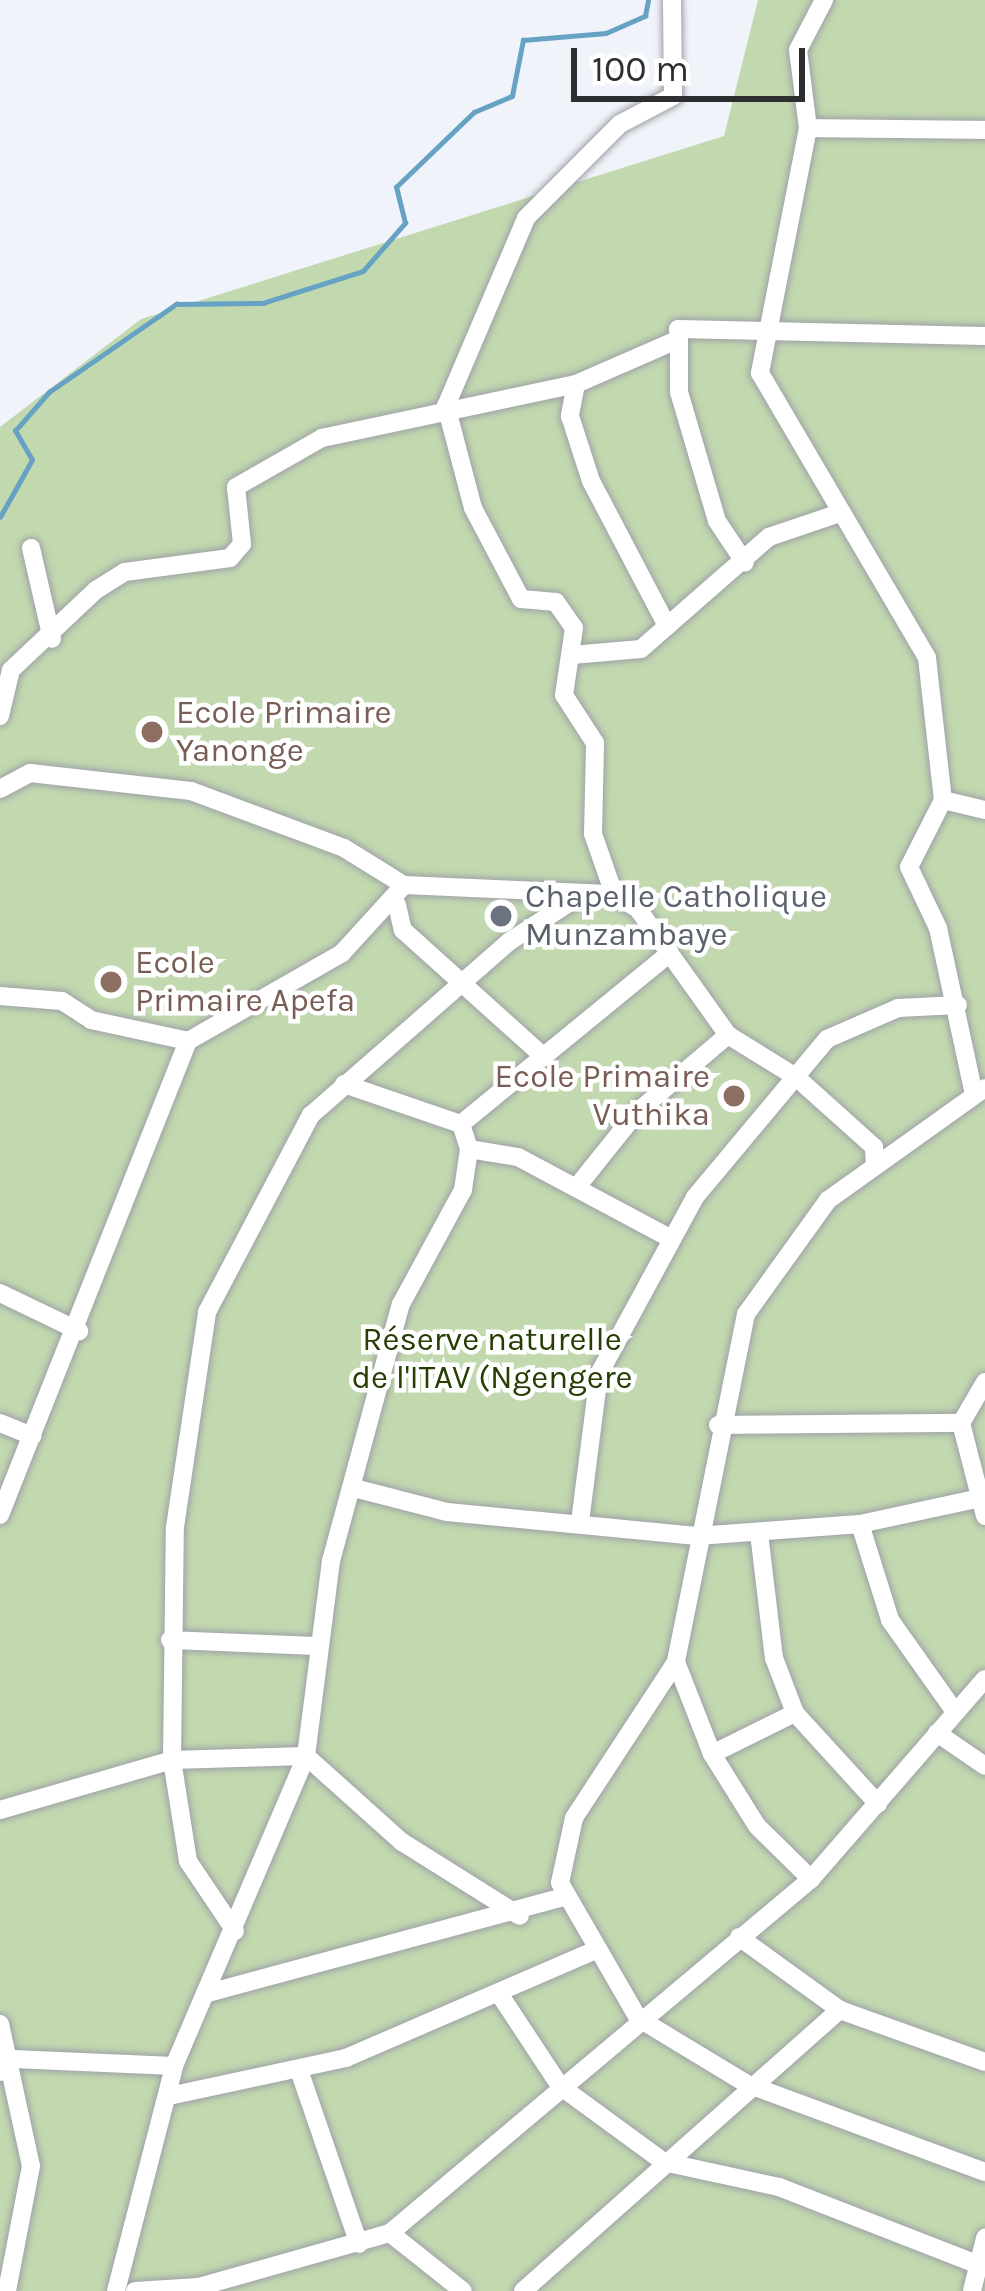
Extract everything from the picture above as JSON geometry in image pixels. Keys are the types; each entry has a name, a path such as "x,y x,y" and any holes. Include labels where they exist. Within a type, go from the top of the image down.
{"street":[{"path":"614,894 593,835 595,743 564,695 574,628 556,602 520,599 496,555 446,406 526,218 620,124 673,96 672,0"},
{"path":"824,0 798,50 808,128 760,373 927,658 943,800 909,867 958,1005 979,1089 875,1164 772,1269 734,1347 676,1662 574,1818 561,1898 591,1952 638,2018 747,2084 985,2171"},
{"path":"808,128 985,130"},
{"path":"745,563 717,521 679,392 678,329 709,325 985,336"},
{"path":"0,716 11,670 125,572 230,558 242,544 236,487 322,438 446,406 576,385 679,339"},
{"path":"576,385 570,416 591,481 667,626"},
{"path":"572,655 632,652 745,563 769,537 840,513"},
{"path":"31,548 52,639"},
{"path":"0,789 30,773 191,791 344,848 404,885 457,879 576,898"},
{"path":"943,800 985,810"},
{"path":"0,1515 80,1331 188,1041 342,953 397,905 404,885"},
{"path":"236,1931 188,1861 172,1760 170,1640 181,1462 207,1312 299,1132 344,1084 593,885 614,894 670,953 728,1035 796,1077 874,1147 875,1164"},
{"path":"397,905 403,930 469,982 543,1056"},
{"path":"460,1124 670,953"},
{"path":"0,996 62,1001 91,1020 188,1041"},
{"path":"580,1522 599,1374 670,1238 796,1077 857,1019 958,1005"},
{"path":"576,1188 636,1113 728,1035"},
{"path":"344,1084 460,1124"},
{"path":"116,2291 170,2096 174,2066 236,1931 306,1756 313,1646 401,1304 463,1190 469,1149 460,1124"},
{"path":"469,1149 518,1157 670,1238"},
{"path":"0,1293 80,1331"},
{"path":"354,1488 447,1512 697,1536 860,1524 980,1508 961,1423 985,1382"},
{"path":"0,1423 32,1436"},
{"path":"718,1425 961,1423"},
{"path":"860,1524 890,1620 952,1709"},
{"path":"760,1533 774,1658 795,1713 878,1804"},
{"path":"170,1640 313,1646"},
{"path":"676,1662 712,1754 758,1826 811,1879"},
{"path":"135,2291 201,2289 390,2233 638,2018 811,1879 937,1733 952,1709 985,1679"},
{"path":"712,1754 795,1713"},
{"path":"937,1733 985,1766"},
{"path":"0,1810 172,1760 306,1756 402,1842 520,1916"},
{"path":"208,1993 520,1916 561,1898"},
{"path":"739,1937 840,2010 985,2062"},
{"path":"170,2096 299,2070 500,1995 591,1952"},
{"path":"500,1995 560,2086 664,2162 779,2187 976,2264"},
{"path":"524,2291 747,2084 840,2010"},
{"path":"0,2024 31,2166 7,2291"},
{"path":"6,2066 174,2066"},
{"path":"299,2070 359,2244"},
{"path":"390,2233 463,2291"},
{"path":"972,2291 985,2238"}],"green space":[{"name":"Réserve naturelle de l'ITAV (Ngengere","path":"758,0 985,0 985,2291 0,2291 0,427 141,319 724,136"}],"waterway":[{"path":"0,517 32,460 15,431 49,392 176,304 263,303 363,271 405,223 396,187 474,112 512,96 523,40 606,33 645,16 648,0"}],"place":[{"name":"Ecole Primaire Yanonge","path":"152,732"},
{"name":"Chapelle Catholique Munzambaye","path":"501,916"},
{"name":"Ecole Primaire Apefa","path":"111,982"},
{"name":"Ecole Primaire Vuthika","path":"734,1096"}]}
